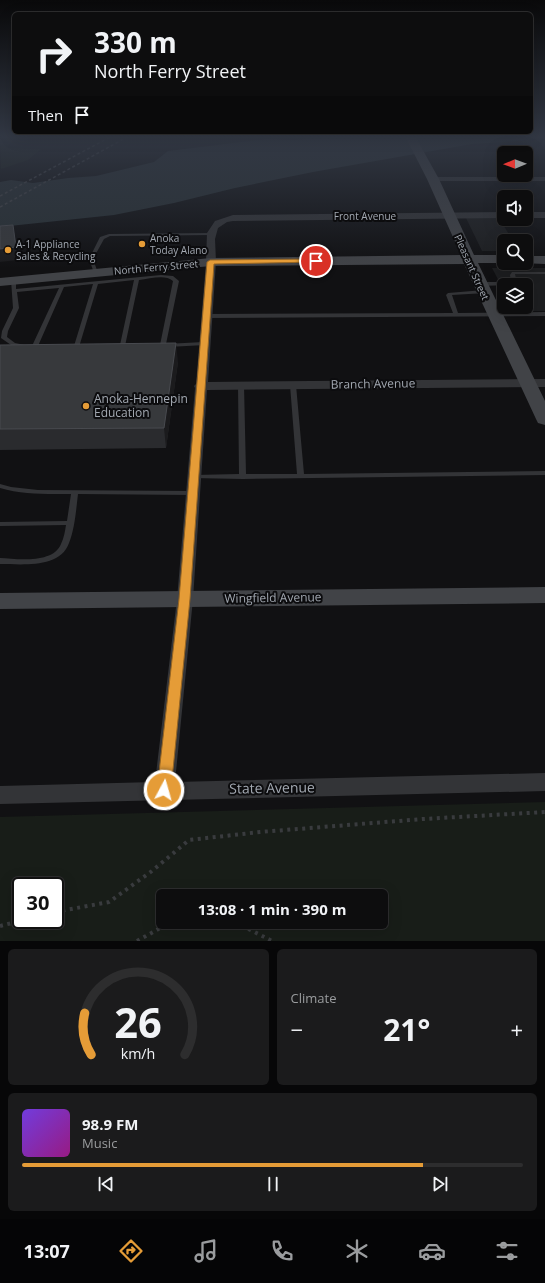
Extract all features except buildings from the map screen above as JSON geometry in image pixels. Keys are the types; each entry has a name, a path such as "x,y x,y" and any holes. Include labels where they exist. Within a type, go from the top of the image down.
{"street":[{"name":"Pleasant Street","path":"432,180 468,260 545,419"},
{"name":"Front Avenue","path":"211,234 213,227 217,222 225,218 497,215"},
{"path":"533,215 545,215"},
{"path":"164,790 184,599 193,493 211,234"},
{"name":"North Ferry Street","path":"9,285 96,278 210,262 497,260"},
{"path":"533,260 545,260"},
{"name":"Branch Avenue","path":"200,386 545,383"},
{"name":"Wingfield Avenue","path":"0,601 545,595"},
{"name":"State Avenue","path":"0,795 545,782"}],"lane":[{"path":"77,346 96,278 91,259 102,238 109,235 211,234"},
{"path":"456,315 449,295 514,283 512,275 514,273 545,273"},
{"path":"42,346 22,346 13,344 4,338 5,331 16,308 9,285 62,286 96,278 137,279 162,276 171,277 176,281 163,345"},
{"path":"123,345 137,279"},
{"path":"35,346 62,286"},
{"path":"206,316 545,314"},
{"path":"155,345 203,344"},
{"path":"115,345 131,345"},
{"path":"70,346 84,346"},
{"path":"241,385 243,477"},
{"path":"292,385 301,476"},
{"path":"194,477 545,473"},
{"path":"0,486 10,489 38,492 193,493"},
{"path":"0,561 40,561 53,558 65,547 75,492"},
{"path":"0,524 69,523"}],"path":[{"path":"64,910 109,902 189,840 260,832 423,819 545,812"},
{"path":"0,926 12,923"},
{"path":"137,941 158,929"},
{"path":"249,929 272,941"}],"shaded area":[{"path":"11,180 33,183 55,180 274,180 114,215 0,227 0,182"},
{"path":"466,218 497,218 497,226 504,226 509,234 497,234 497,251 482,251"},
{"path":"492,268 497,268 497,270 533,270 533,268 545,268 545,311 533,311 533,278 497,278"},
{"path":"545,802 545,941 0,941 0,817"}],"railway":[{"path":"0,196 30,180"},
{"path":"0,207 49,180"}],"place":[{"name":"Anoka Today Alano","path":"142,244"},
{"name":"A-1 Appliance Sales & Recycling","path":"8,250"},
{"name":"Anoka-Hennepin Education","path":"86,406"}],"route":[{"path":"164,790 184,599 210,262 316,261"}]}
